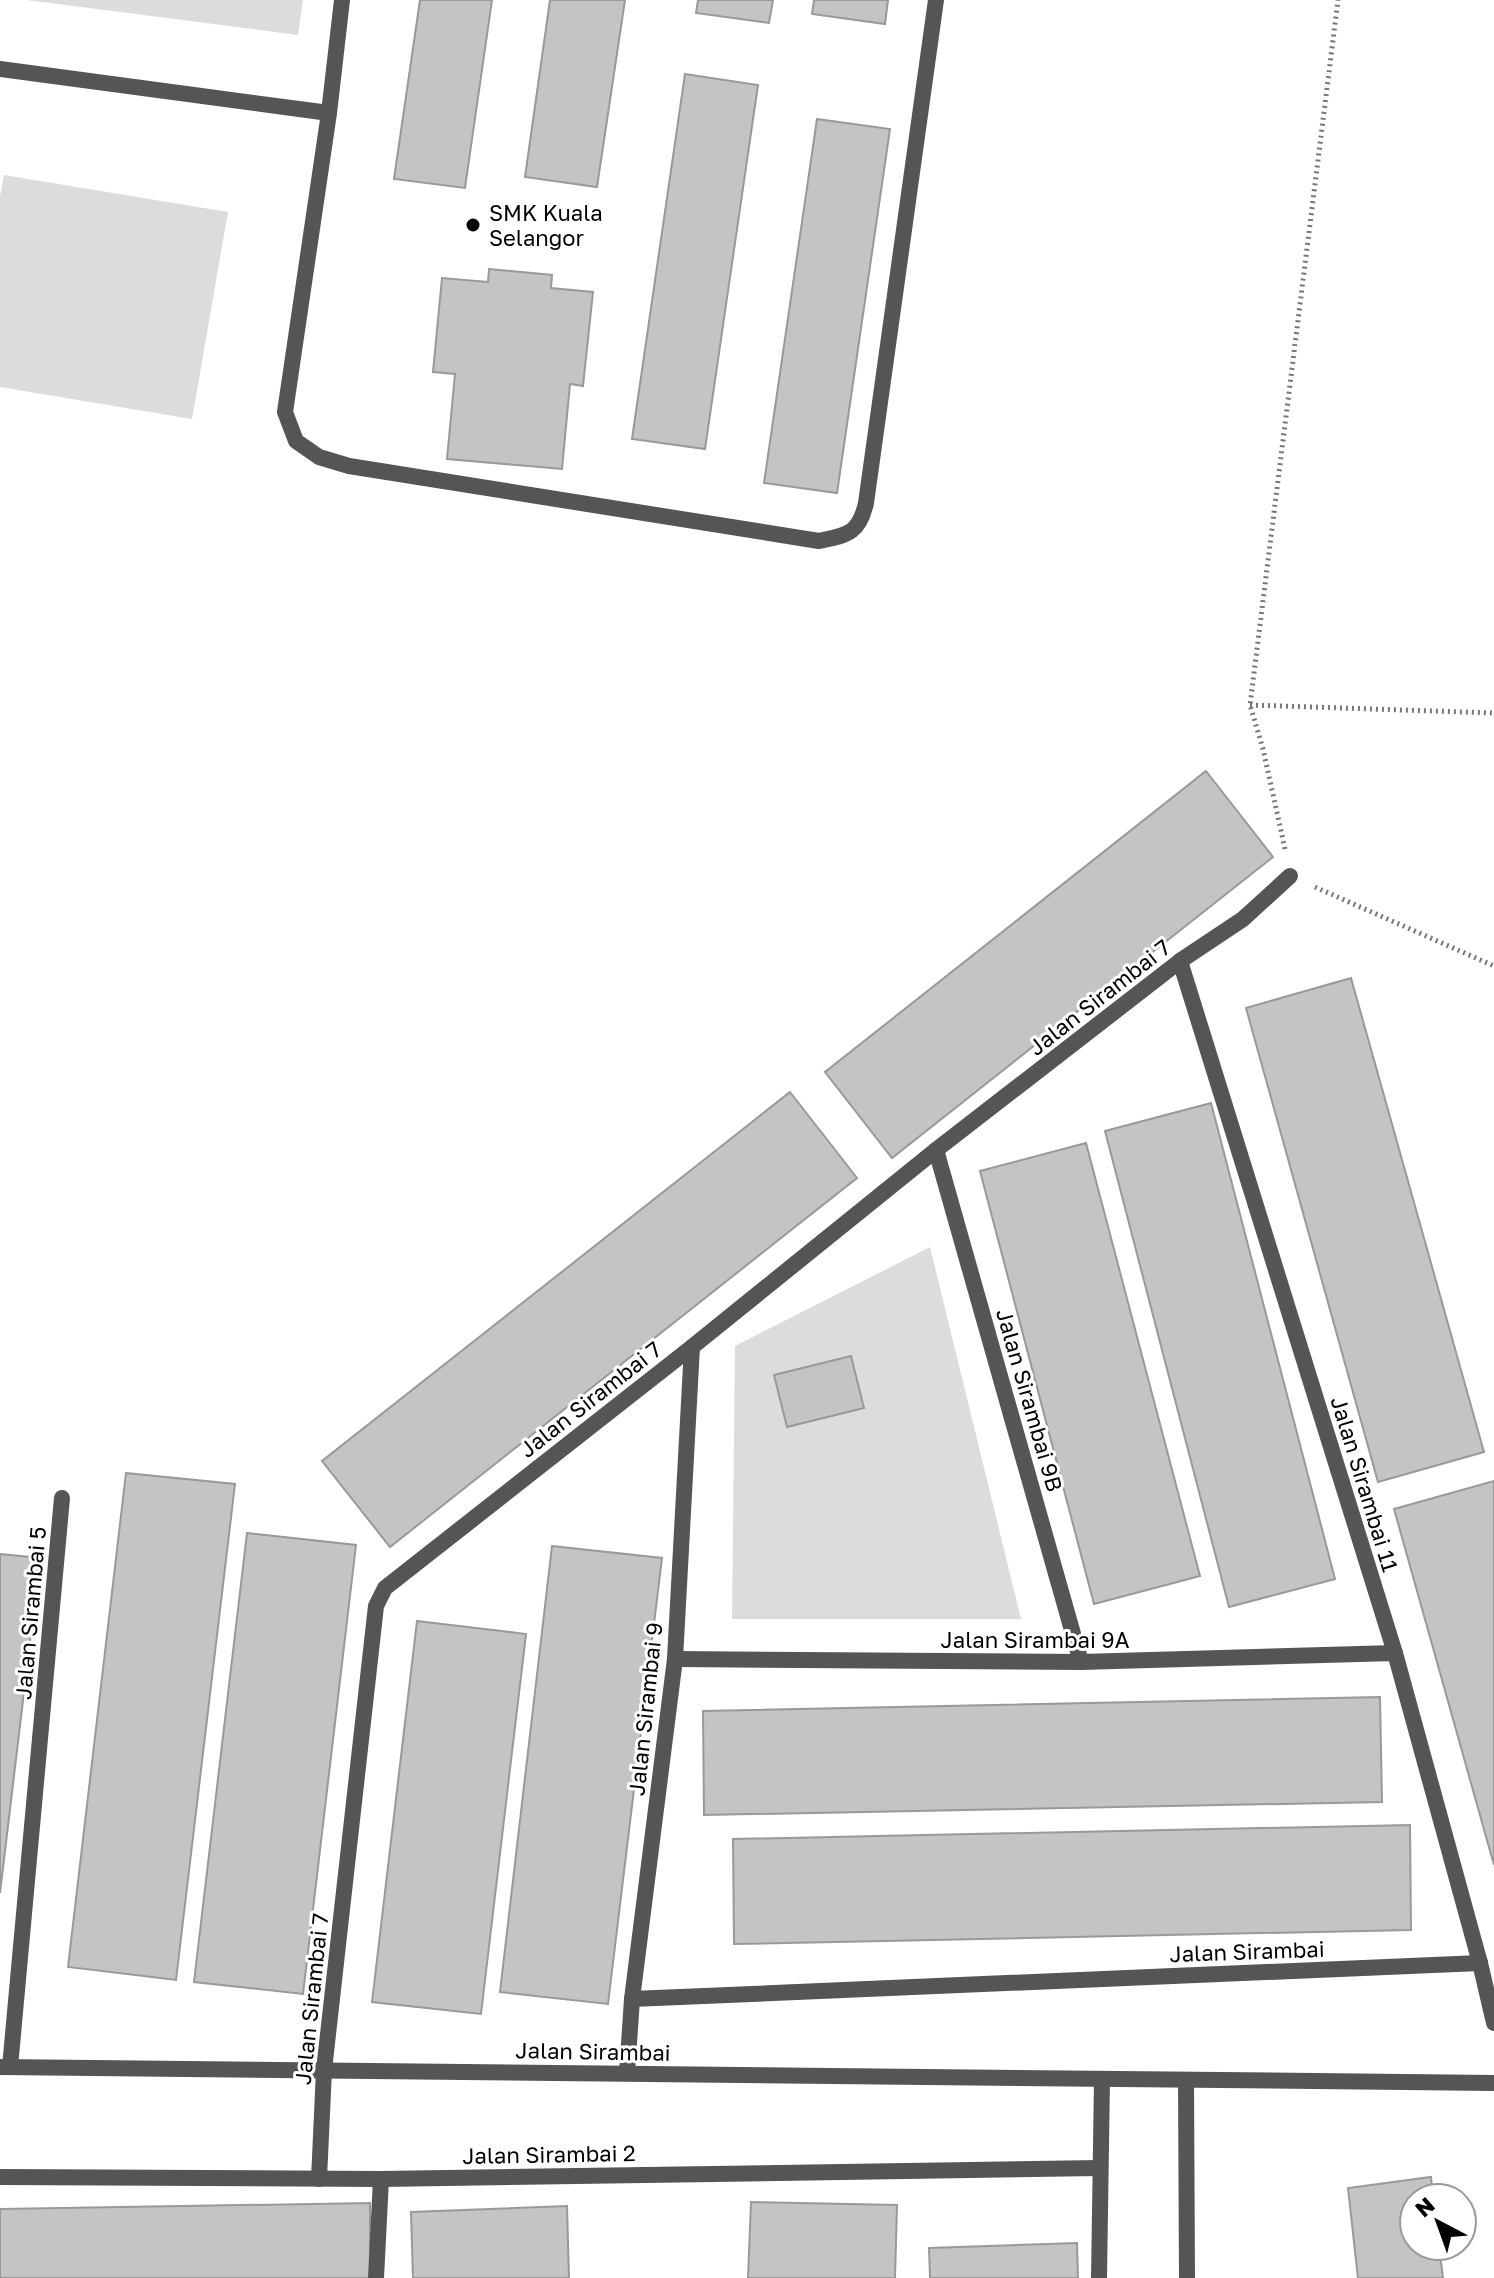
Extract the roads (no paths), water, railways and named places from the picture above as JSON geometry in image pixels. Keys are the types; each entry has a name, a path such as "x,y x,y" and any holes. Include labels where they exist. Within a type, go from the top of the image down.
{"street":[{"path":"342,0 329,113 285,412 296,441 319,457 349,466 819,541 843,536 853,531 863,519 936,0"},
{"path":"0,69 329,113"},
{"name":"Jalan Sirambai 7","path":"319,2179 324,2070 376,1606 385,1588 936,1150 1180,961 1243,919 1290,876"},
{"name":"Jalan Sirambai 11","path":"1180,961 1395,1653 1494,2023"},
{"name":"Jalan Sirambai 9B","path":"936,1150 1081,1662"},
{"name":"Jalan Sirambai 9","path":"627,2073 632,1999 675,1659 692,1347"},
{"name":"Jalan Sirambai 5","path":"5,2067 62,1498"},
{"name":"Jalan Sirambai 9A","path":"675,1659 1081,1662 1395,1653"},
{"name":"Jalan Sirambai","path":"632,1999 1480,1963"},
{"name":"Jalan Sirambai","path":"5,2067 1494,2083"},
{"path":"1099,2278 1102,2079"},
{"path":"1186,2080 1187,2278"},
{"name":"Jalan Sirambai 2","path":"0,2177 381,2179 1099,2168"},
{"path":"376,2278 381,2179"}],"place":[{"name":"SMK Kuala Selangor","path":"473,225"}]}
